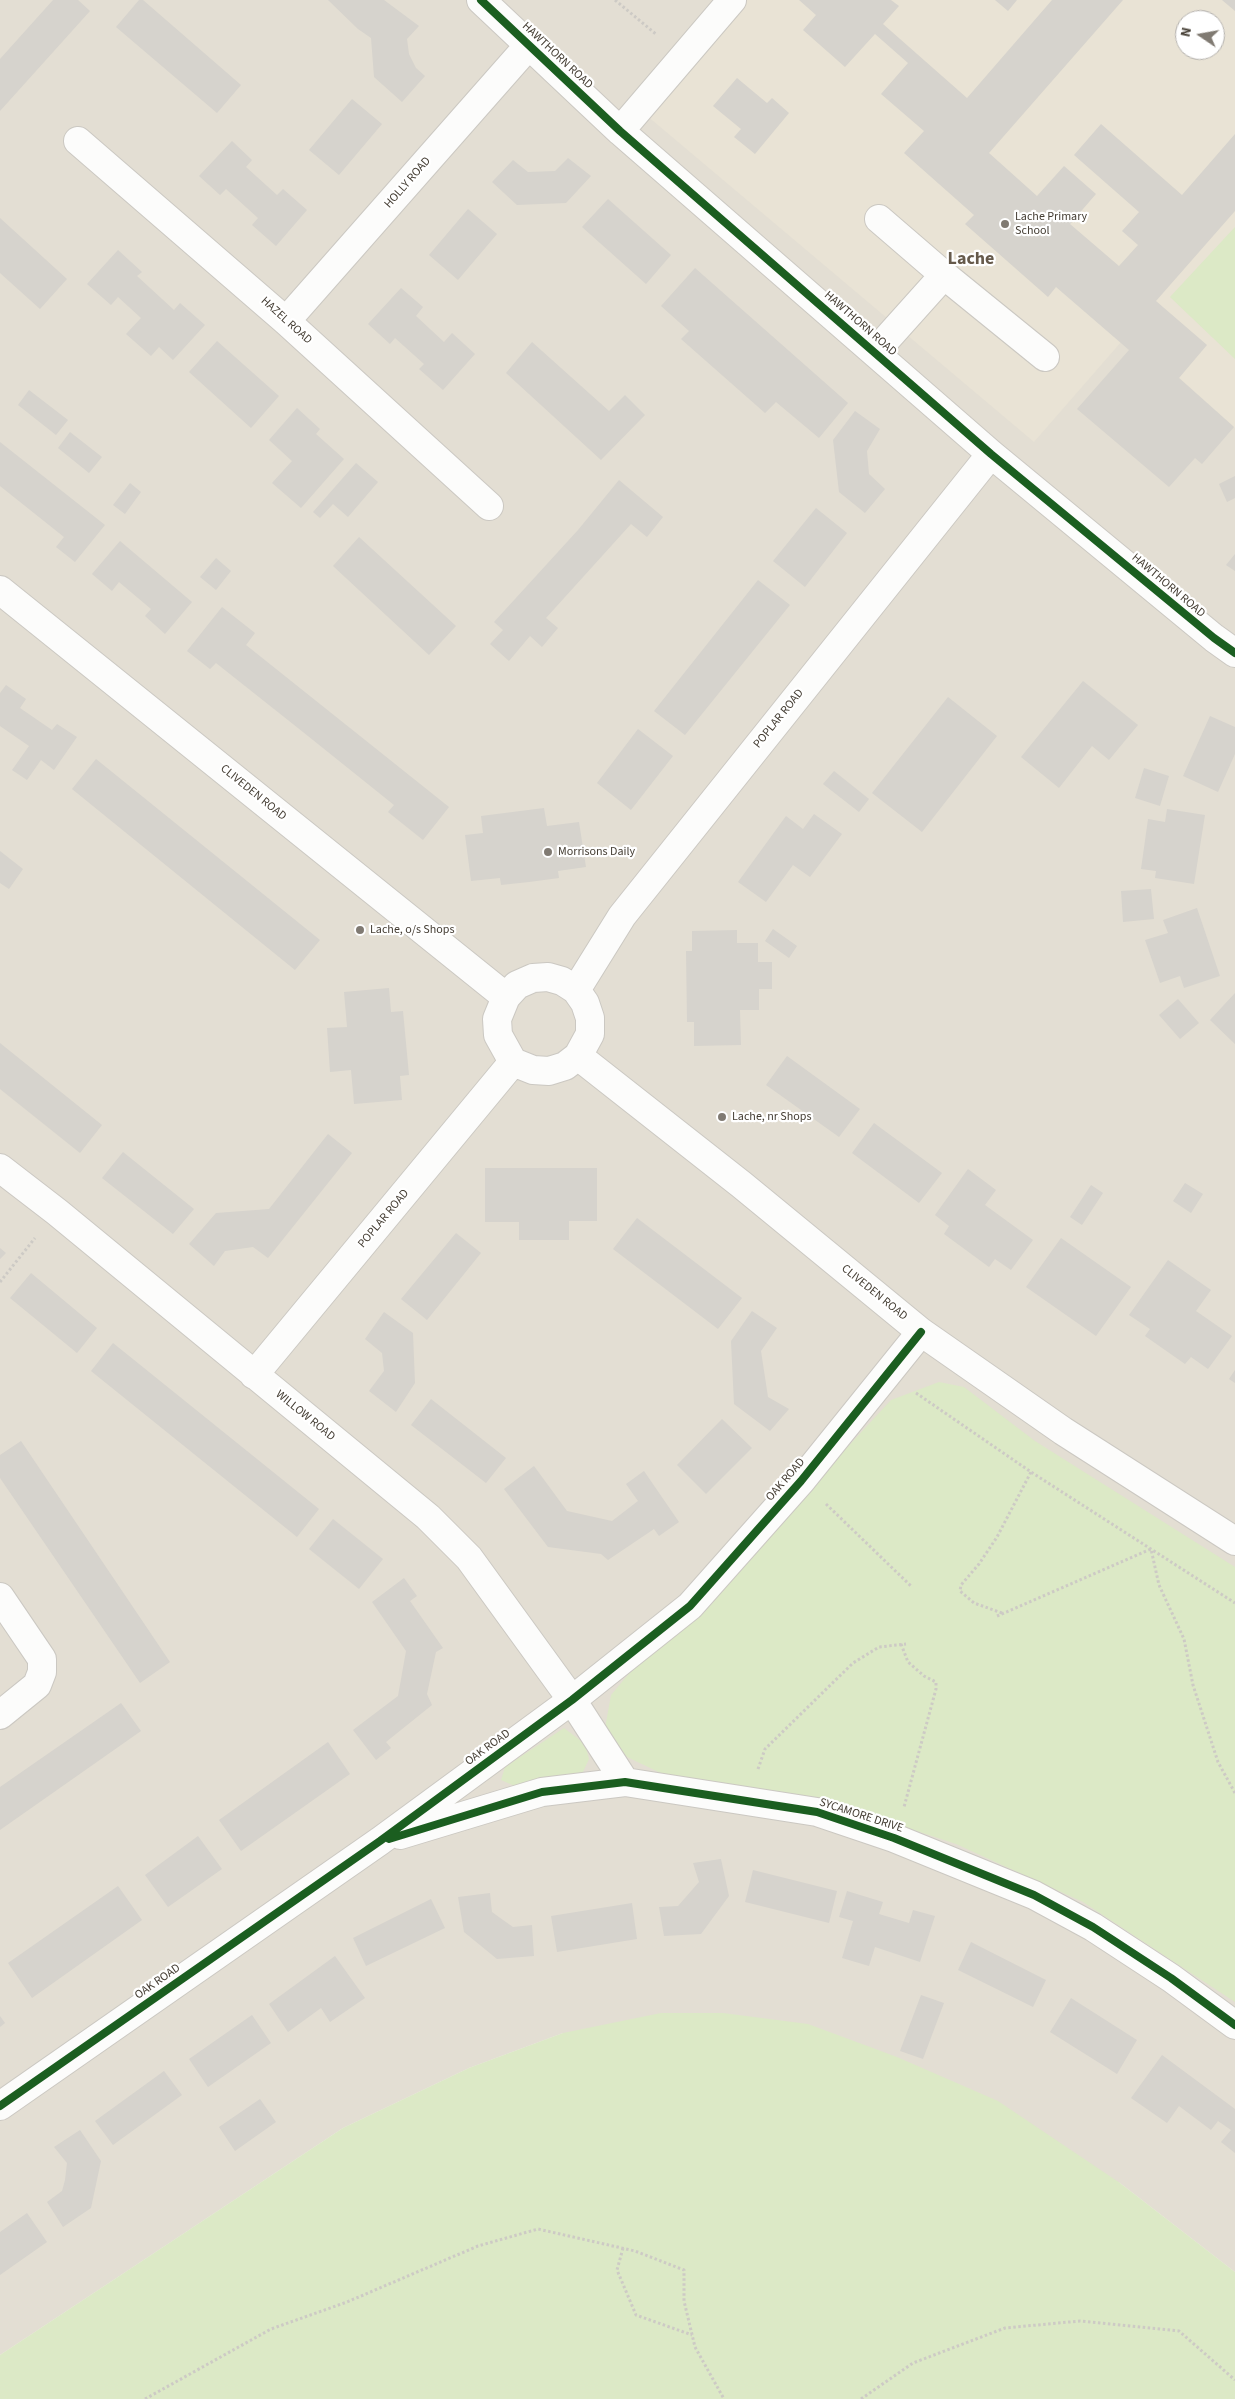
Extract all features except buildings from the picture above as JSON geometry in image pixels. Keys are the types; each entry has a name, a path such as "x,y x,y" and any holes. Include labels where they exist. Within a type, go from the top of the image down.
{"street":[{"name":"HAWTHORN ROAD","path":"481,0 530,44 620,131 991,454 1214,638 1235,653"},
{"path":"620,131 732,0"},
{"name":"HOLLY ROAD","path":"286,321 530,44"},
{"name":"HAZEL ROAD","path":"78,141 286,321 489,506"},
{"path":"879,220 1045,358"},
{"path":"875,352 944,275"},
{"name":"POPLAR ROAD","path":"576,990 622,916 991,454"},
{"name":"CLIVEDEN ROAD","path":"0,590 506,997"},
{"path":"548,977 562,981 576,990 585,1002 590,1018 590,1034 578,1056 565,1066 549,1071 533,1070 513,1062 498,1035 497,1019 506,997 517,985 532,978 548,977"},
{"name":"CLIVEDEN ROAD","path":"578,1056 742,1185 921,1332 1063,1431 1235,1541"},
{"name":"POPLAR ROAD","path":"254,1375 513,1062"},
{"name":"WILLOW ROAD","path":"0,1168 57,1212 428,1517 469,1558 572,1700"},
{"name":"OAK ROAD","path":"0,2106 380,1841 572,1700 690,1606 801,1481 921,1332"},
{"path":"0,1597 42,1660 42,1672 37,1685 0,1715"},
{"path":"572,1700 625,1782"},
{"name":"SYCAMORE DRIVE","path":"380,1841 542,1792 625,1782 817,1812 894,1838 1034,1895 1093,1927 1235,2025"}],"path":[{"path":"615,0 682,57"},
{"path":"0,1282 57,1212"},
{"path":"888,1374 1031,1472 1235,1603"},
{"path":"1003,1614 974,1603 960,1591 961,1585 979,1564 997,1537 1031,1472"},
{"path":"801,1481 912,1587"},
{"path":"997,1616 1151,1549"},
{"path":"1151,1549 1159,1585 1184,1639 1193,1685 1218,1762 1235,1793"},
{"path":"894,1838 915,1772 936,1689 936,1682 924,1676 908,1662 901,1644"},
{"path":"747,1800 765,1749 853,1662 879,1647 906,1644"},
{"path":"145,2399 272,2329 347,2302 478,2246 538,2229 623,2248 684,2270 684,2301 695,2347 724,2399"},
{"path":"623,2248 617,2270 636,2315 692,2336"},
{"path":"861,2399 912,2363 1005,2328 1080,2321 1179,2331 1235,2380"}],"shaded area":[{"path":"0,0 1235,0 1235,2272 1120,2183 563,2033 469,2068 343,2128 0,2355"},
{"name":"Lache Primary School","path":"747,0 1235,0 1235,428 1129,333 1034,442 646,115"}],"green space":[{"path":"1235,227 1235,359 1170,297"},
{"path":"939,1382 964,1387 1035,1441 1235,1567 1235,2002 1083,1902 956,1844 829,1802 665,1775 627,1757 605,1728 611,1695 632,1670 694,1613 891,1400"},
{"path":"564,1728 585,1744 589,1759 583,1772 517,1787 501,1780 505,1767"},
{"path":"661,2013 723,2013 808,2024 897,2057 998,2101 1120,2183 1235,2272 1235,2399 0,2399 0,2355 343,2128 469,2068 563,2033"}],"cycle path":[{"path":"481,0 620,131 991,454 1214,638 1235,653"},
{"path":"0,2106 380,1841 572,1700 690,1606 801,1481 921,1332"},
{"path":"389,1839 542,1792 625,1782 817,1812 894,1838 1034,1895 1093,1927 1171,1978 1235,2025"}],"place":[{"name":"Lache Primary School","path":"1005,224"},
{"name":"Morrisons Daily","path":"548,852"},
{"name":"Lache, o/s Shops","path":"360,930"},
{"name":"Lache, nr Shops","path":"722,1117"}],"district":[{"name":"Lache","path":"971,260"}]}
